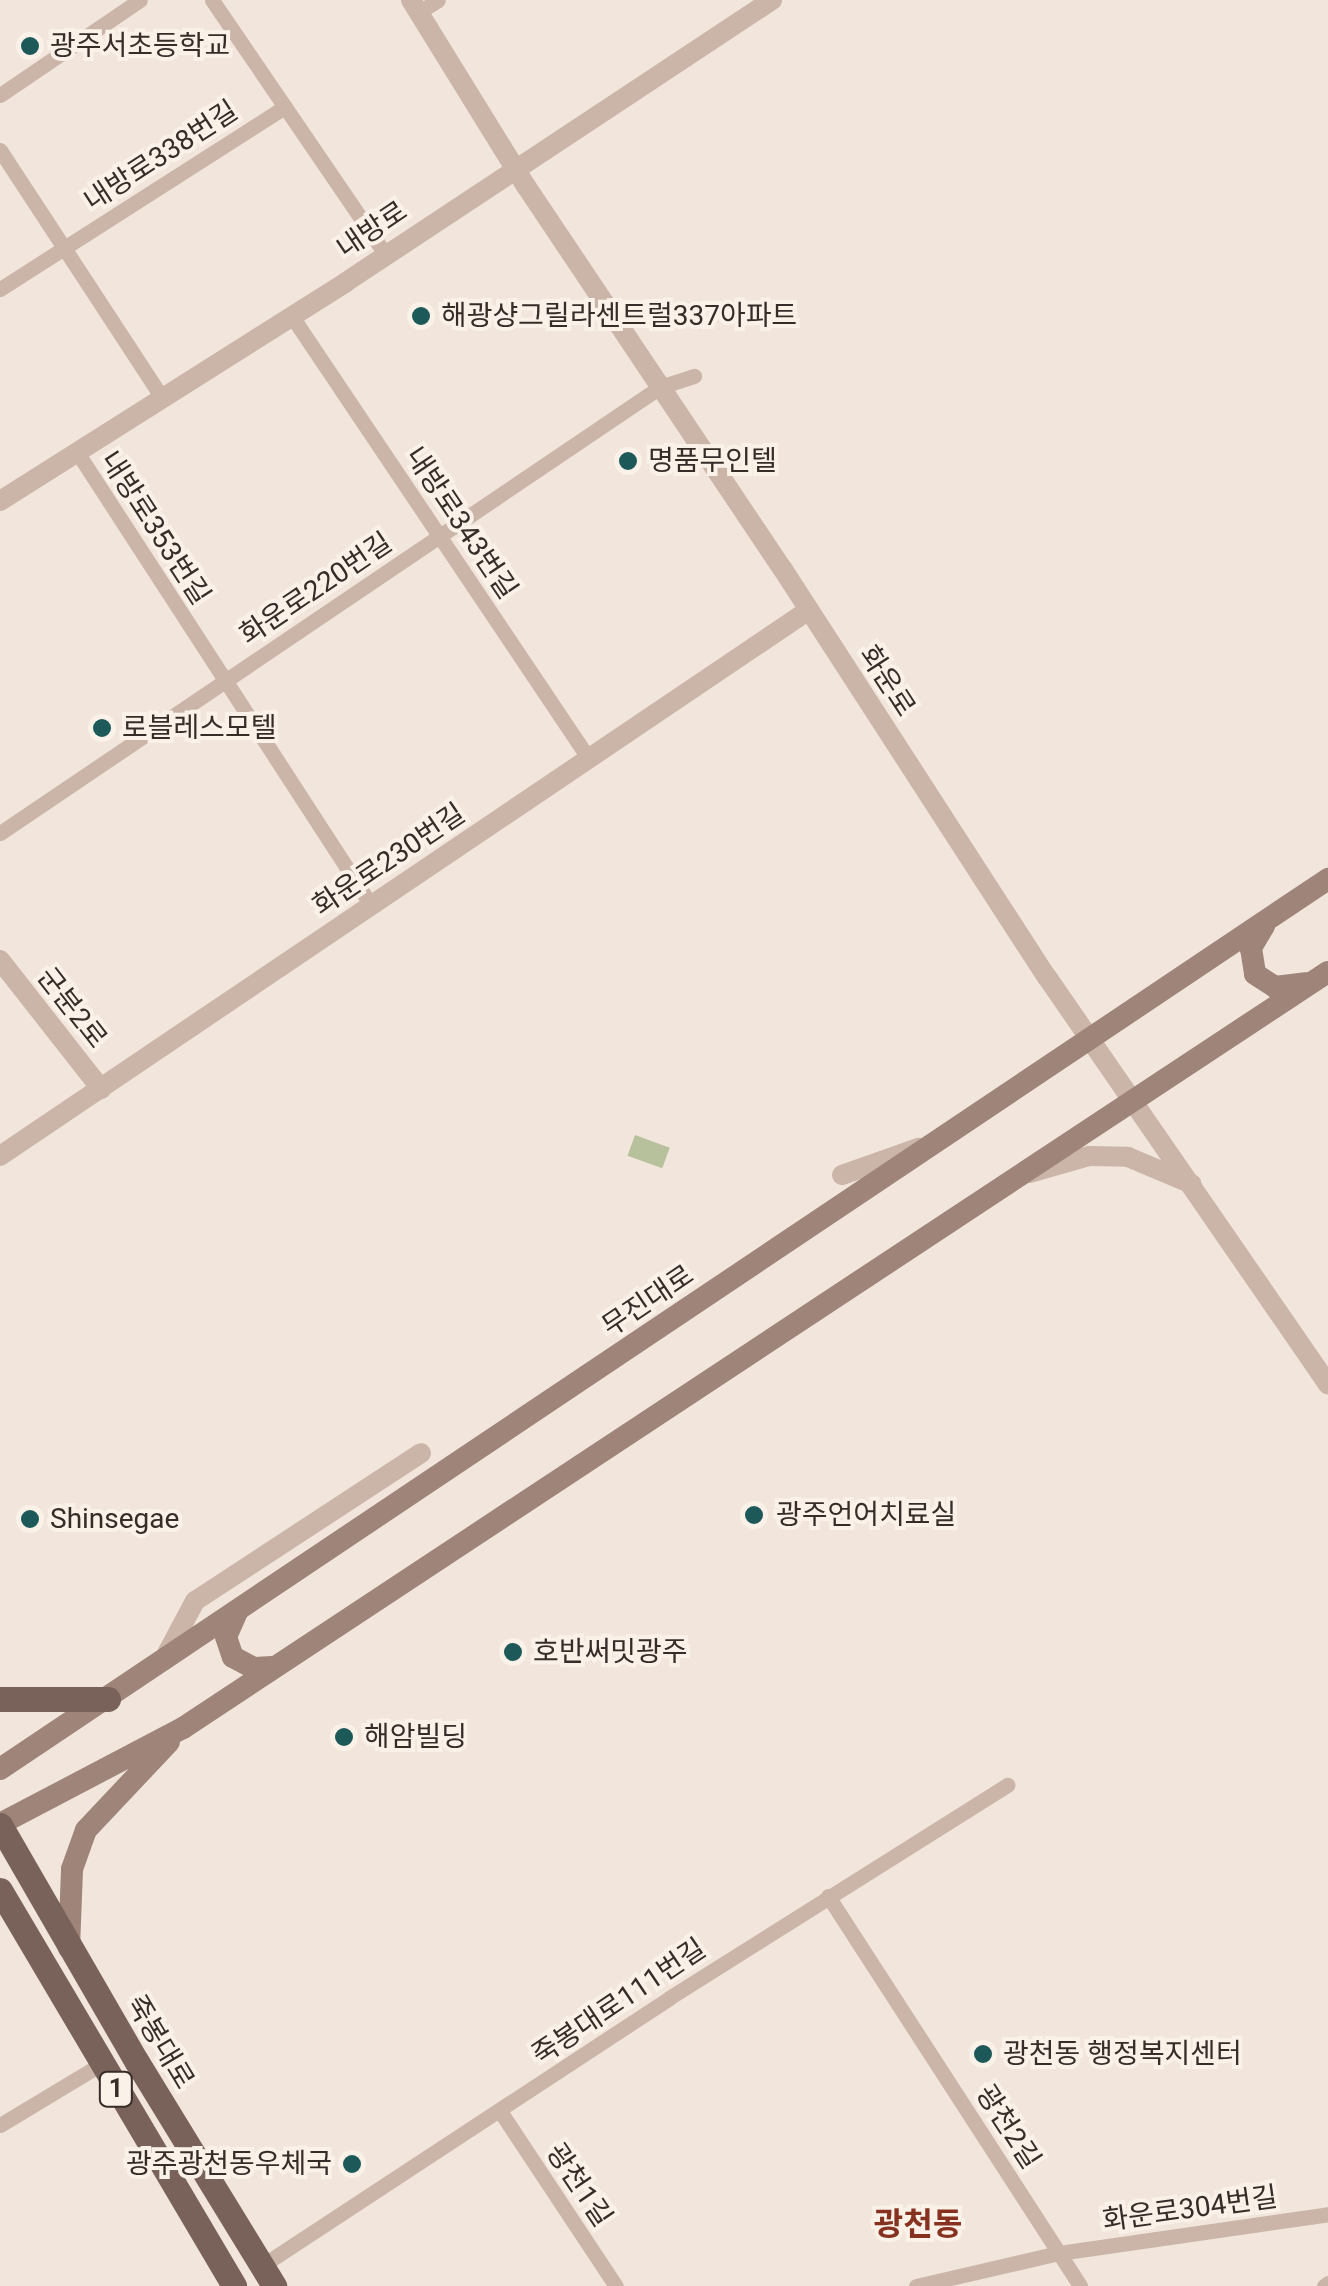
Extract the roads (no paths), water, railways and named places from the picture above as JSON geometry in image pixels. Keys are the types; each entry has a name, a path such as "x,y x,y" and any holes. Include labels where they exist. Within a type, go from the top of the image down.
{"main road":[{"name":"무진대로","path":"0,1769 1328,879"},
{"path":"1268,918 1250,948 1255,974 1275,987 1322,976"},
{"path":"0,1825 183,1728 1322,976"},
{"path":"237,1612 226,1637 233,1657 254,1668 272,1667"},
{"path":"0,1700 108,1699"},
{"path":"69,1948 72,1870 86,1830 183,1728"},
{"name":"죽봉대로","path":"0,1825 69,1948 269,2276"},
{"name":"1","path":"3,1904 232,2285"}],"street":[{"path":"0,96 140,0"},
{"path":"212,0 385,254"},
{"path":"415,6 438,0"},
{"name":"내방로","path":"0,501 163,399 772,0"},
{"name":"화운로","path":"415,6 514,167 1089,1039 1328,1386"},
{"name":"내방로338번길","path":"0,289 285,107"},
{"path":"0,150 163,399"},
{"name":"내방로343번길","path":"291,315 590,759"},
{"name":"화운로220번길","path":"0,833 660,387 694,376"},
{"name":"내방로353번길","path":"78,452 372,905"},
{"name":"화운로230번길","path":"0,1156 809,610"},
{"name":"군분2로","path":"0,960 100,1089"},
{"path":"842,1174 943,1139"},
{"path":"1024,1175 1089,1156 1128,1157 1192,1184"},
{"path":"162,1662 196,1601 420,1453"},
{"name":"죽봉대로111번길","path":"269,2276 500,2111 828,1896 1007,1786"},
{"name":"광천2길","path":"828,1896 1080,2286"},
{"path":"0,2125 101,2064"},
{"name":"광천1길","path":"500,2111 616,2286"},
{"name":"화운로304번길","path":"916,2286 1059,2253 1328,2214"}],"place":[{"name":"광주서초등학교","path":"30,46"},
{"name":"해광샹그릴라센트럴337아파트","path":"421,316"},
{"name":"명품무인텔","path":"628,461"},
{"name":"로블레스모텔","path":"102,728"},
{"name":"광주언어치료실","path":"754,1515"},
{"name":"Shinsegae","path":"30,1519"},
{"name":"호반써밋광주","path":"513,1652"},
{"name":"해암빌딩","path":"344,1737"},
{"name":"광천동 행정복지센터","path":"983,2054"},
{"name":"광주광천동우체국","path":"352,2164"}],"district":[{"name":"광천동","path":"918,2224"}]}
